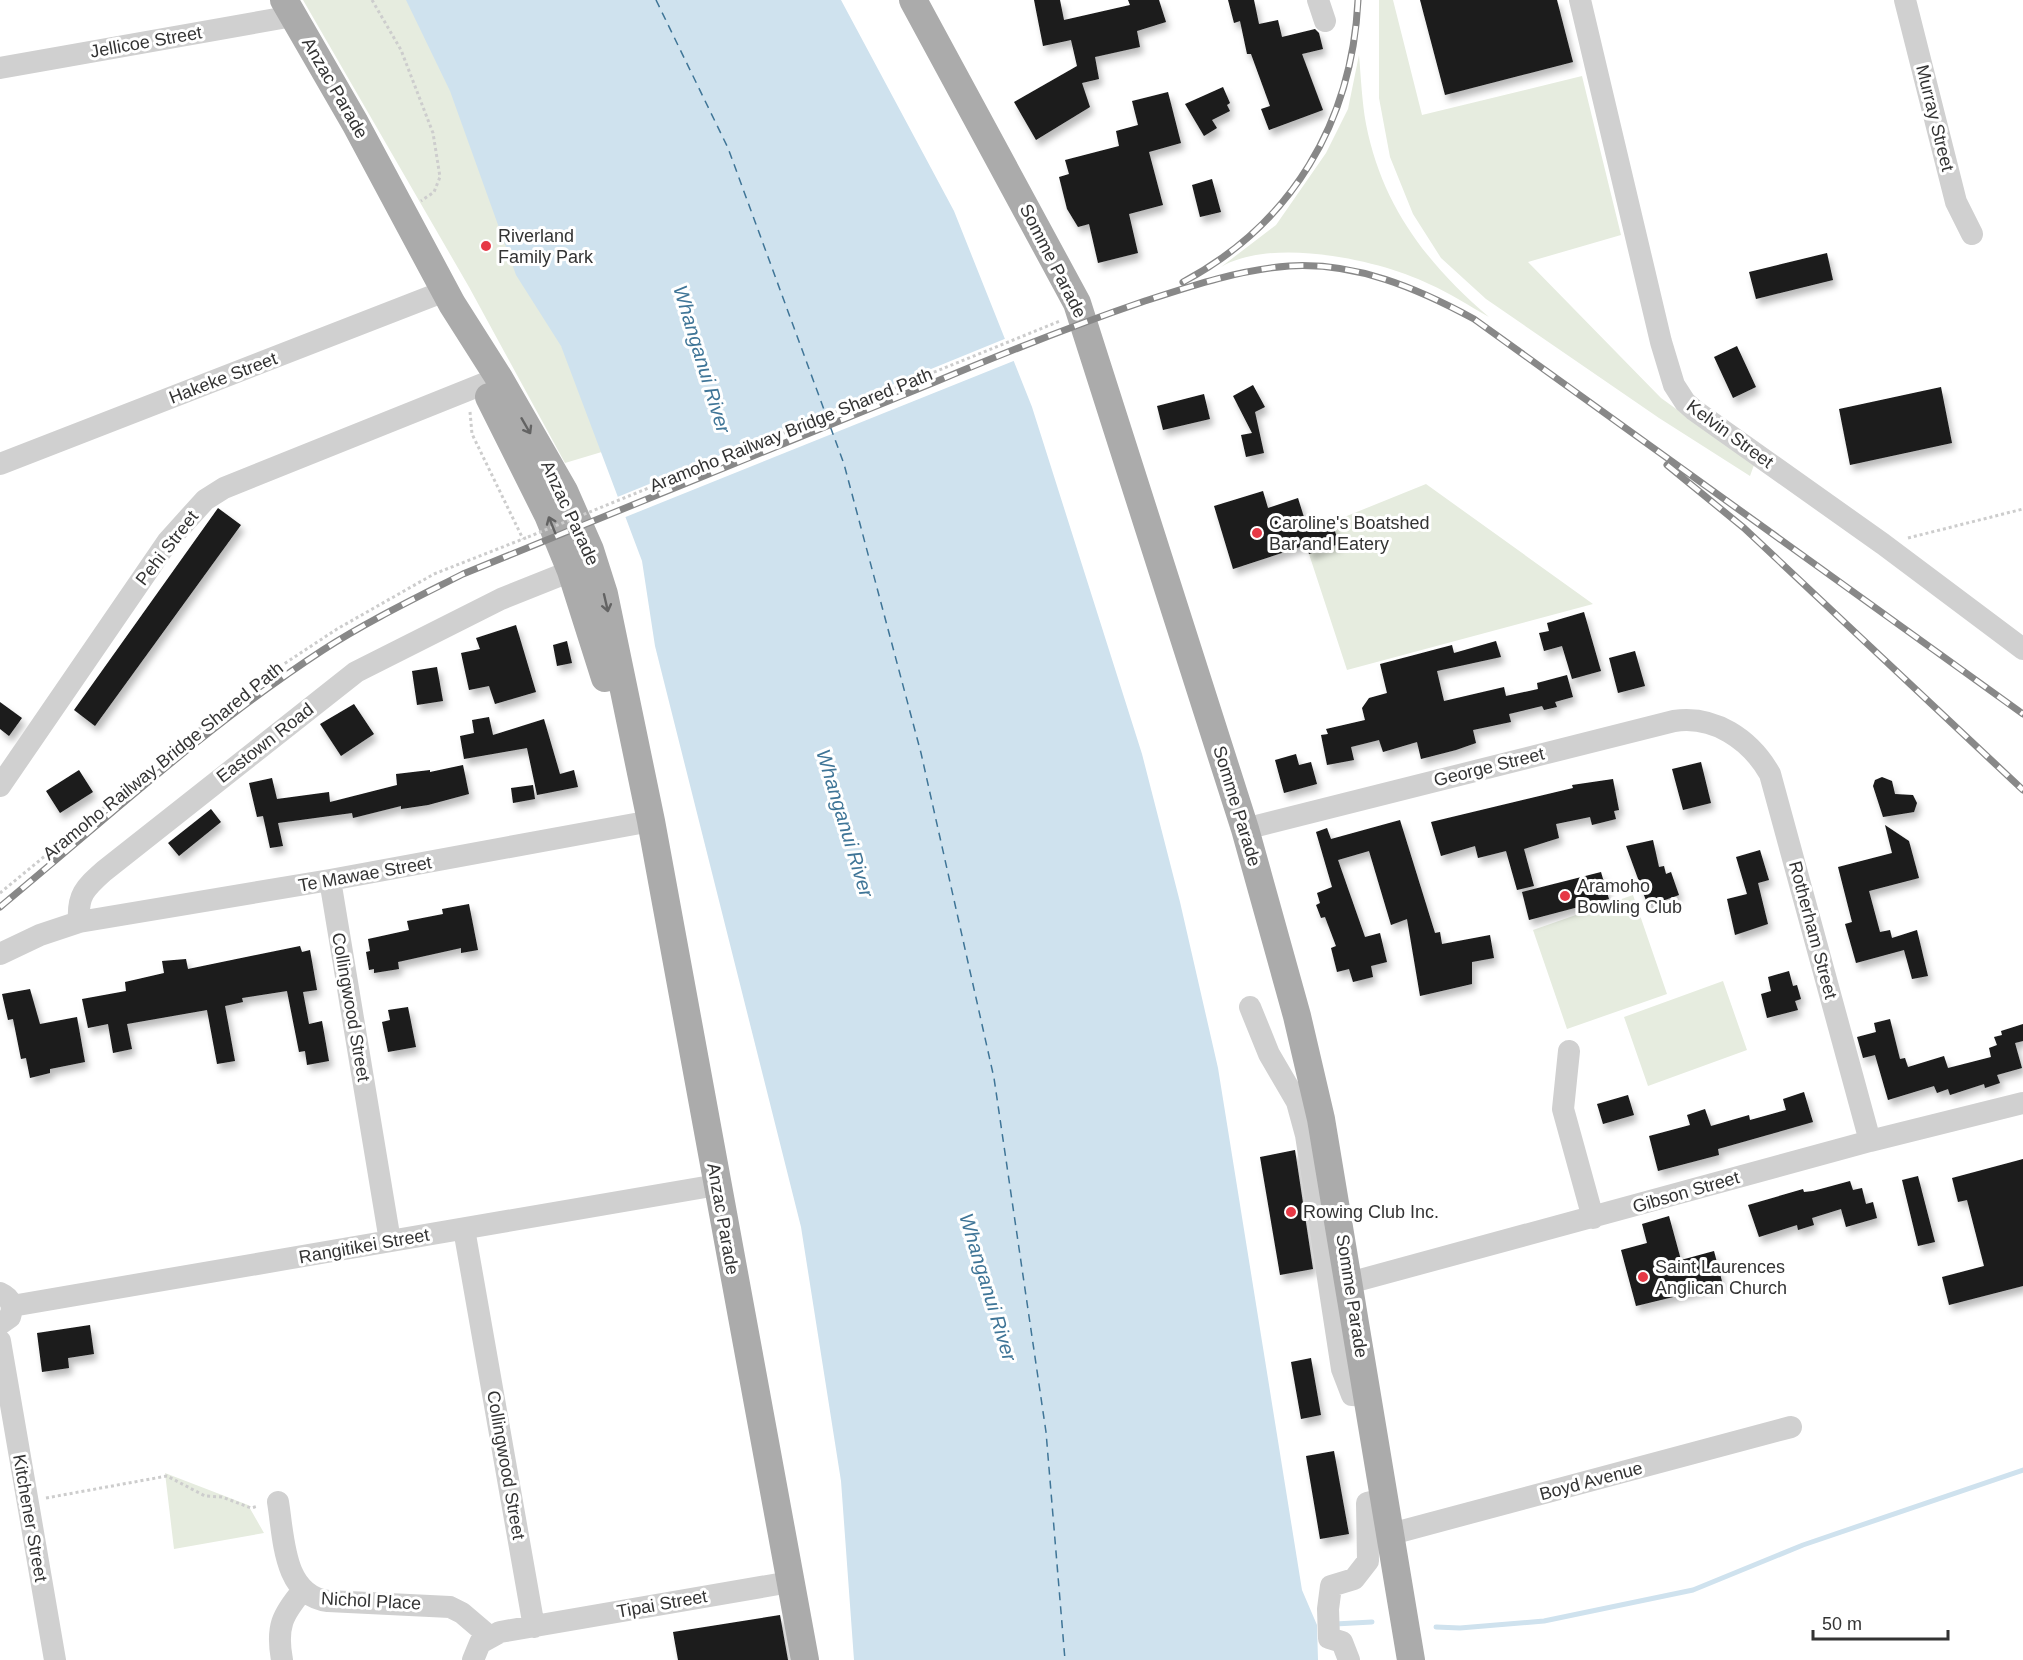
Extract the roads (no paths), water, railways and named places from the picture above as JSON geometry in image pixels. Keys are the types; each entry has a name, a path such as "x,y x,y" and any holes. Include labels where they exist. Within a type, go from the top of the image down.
{"main road":[{"name":"Somme Parade","path":"913,0 1077,303 1245,829 1297,1016 1321,1119 1411,1660"},
{"name":"Anzac Parade","path":"288,8 404,211 449,298 499,378 564,491 590,550 609,617 640,779"},
{"name":"Anzac Parade","path":"449,298 483,384 548,515 571,571 640,779 651,821 805,1660"}],"street":[{"name":"Kelvin Street","path":"1580,0 1661,342 1674,385 1685,402 1883,544 2023,649"},
{"name":"Murray Street","path":"1905,0 1956,202 1972,234"},
{"name":"Jellicoe Street","path":"0,68 288,8"},
{"name":"Hakeke Street","path":"0,464 449,298"},
{"name":"Pehi Street","path":"0,786 168,541 204,501 224,488 483,384"},
{"name":"Eastown Road","path":"79,922 79,902 90,884 104,871 356,672 501,599 571,571"},
{"name":"George Street","path":"1245,829 1674,721 1703,720 1731,734"},
{"name":"Rotherham Street","path":"1731,734 1763,762 1775,787 1870,1141"},
{"name":"Te Mawae Street","path":"79,922 330,880 651,821"},
{"name":"Collingwood Street","path":"330,880 390,1241"},
{"path":"0,954 40,935 79,922"},
{"path":"1250,1007 1269,1054 1293,1095 1301,1116 1342,1369 1352,1395 1368,1396"},
{"path":"1569,1051 1563,1109 1593,1218"},
{"name":"Gibson Street","path":"1349,1283 1870,1141 2023,1102"},
{"name":"Rangitikei Street","path":"3,1300 390,1241 717,1185"},
{"name":"Collingwood Street","path":"464,1229 534,1627"},
{"name":"Kitchener Street","path":"0,1341 55,1660"},
{"name":"Boyd Avenue","path":"1391,1534 1791,1427"},
{"path":"1348,1660 1342,1642 1329,1638 1328,1609 1331,1586 1354,1579 1368,1561 1367,1503 1384,1499"},
{"name":"Nichol Place","path":"278,1502 289,1566 295,1581 315,1599 450,1607 468,1617 489,1636"},
{"name":"Tipai Street","path":"534,1627 790,1582"},
{"path":"282,1660 279,1642 281,1622 286,1610 303,1590"},
{"path":"473,1660 477,1647 489,1636 534,1627"}],"water":[{"name":"Whanganui River","path":"406,0 841,0 954,211 1032,407 1142,754 1180,902 1218,1068 1302,1590 1317,1625 1318,1660 854,1660 841,1481 801,1227 655,646 642,561 561,346 516,275 450,91"}],"waterway":[{"path":"1436,1627 1460,1628 1544,1621 1693,1590 1803,1545 2023,1470"},
{"path":"1335,1624 1372,1622"}],"railway":[{"path":"1183,282 1222,258 1255,231 1285,199 1309,165 1329,128 1343,87 1353,45 1358,0"},
{"path":"0,907 198,741 280,679 357,629 463,574 1038,340 1178,290 1251,271 1289,266 1338,268 1385,279 1430,297 1474,319 2023,714"},
{"path":"1667,465 1744,528 2023,790"}],"place":[{"name":"Riverland Family Park","path":"486,246"},
{"name":"Caroline's Boatshed Bar and Eatery","path":"1257,533"},
{"name":"Aramoho Bowling Club","path":"1565,896"},
{"name":"Rowing Club Inc.","path":"1291,1212"},
{"name":"Saint Laurences Anglican Church","path":"1643,1277"}]}
